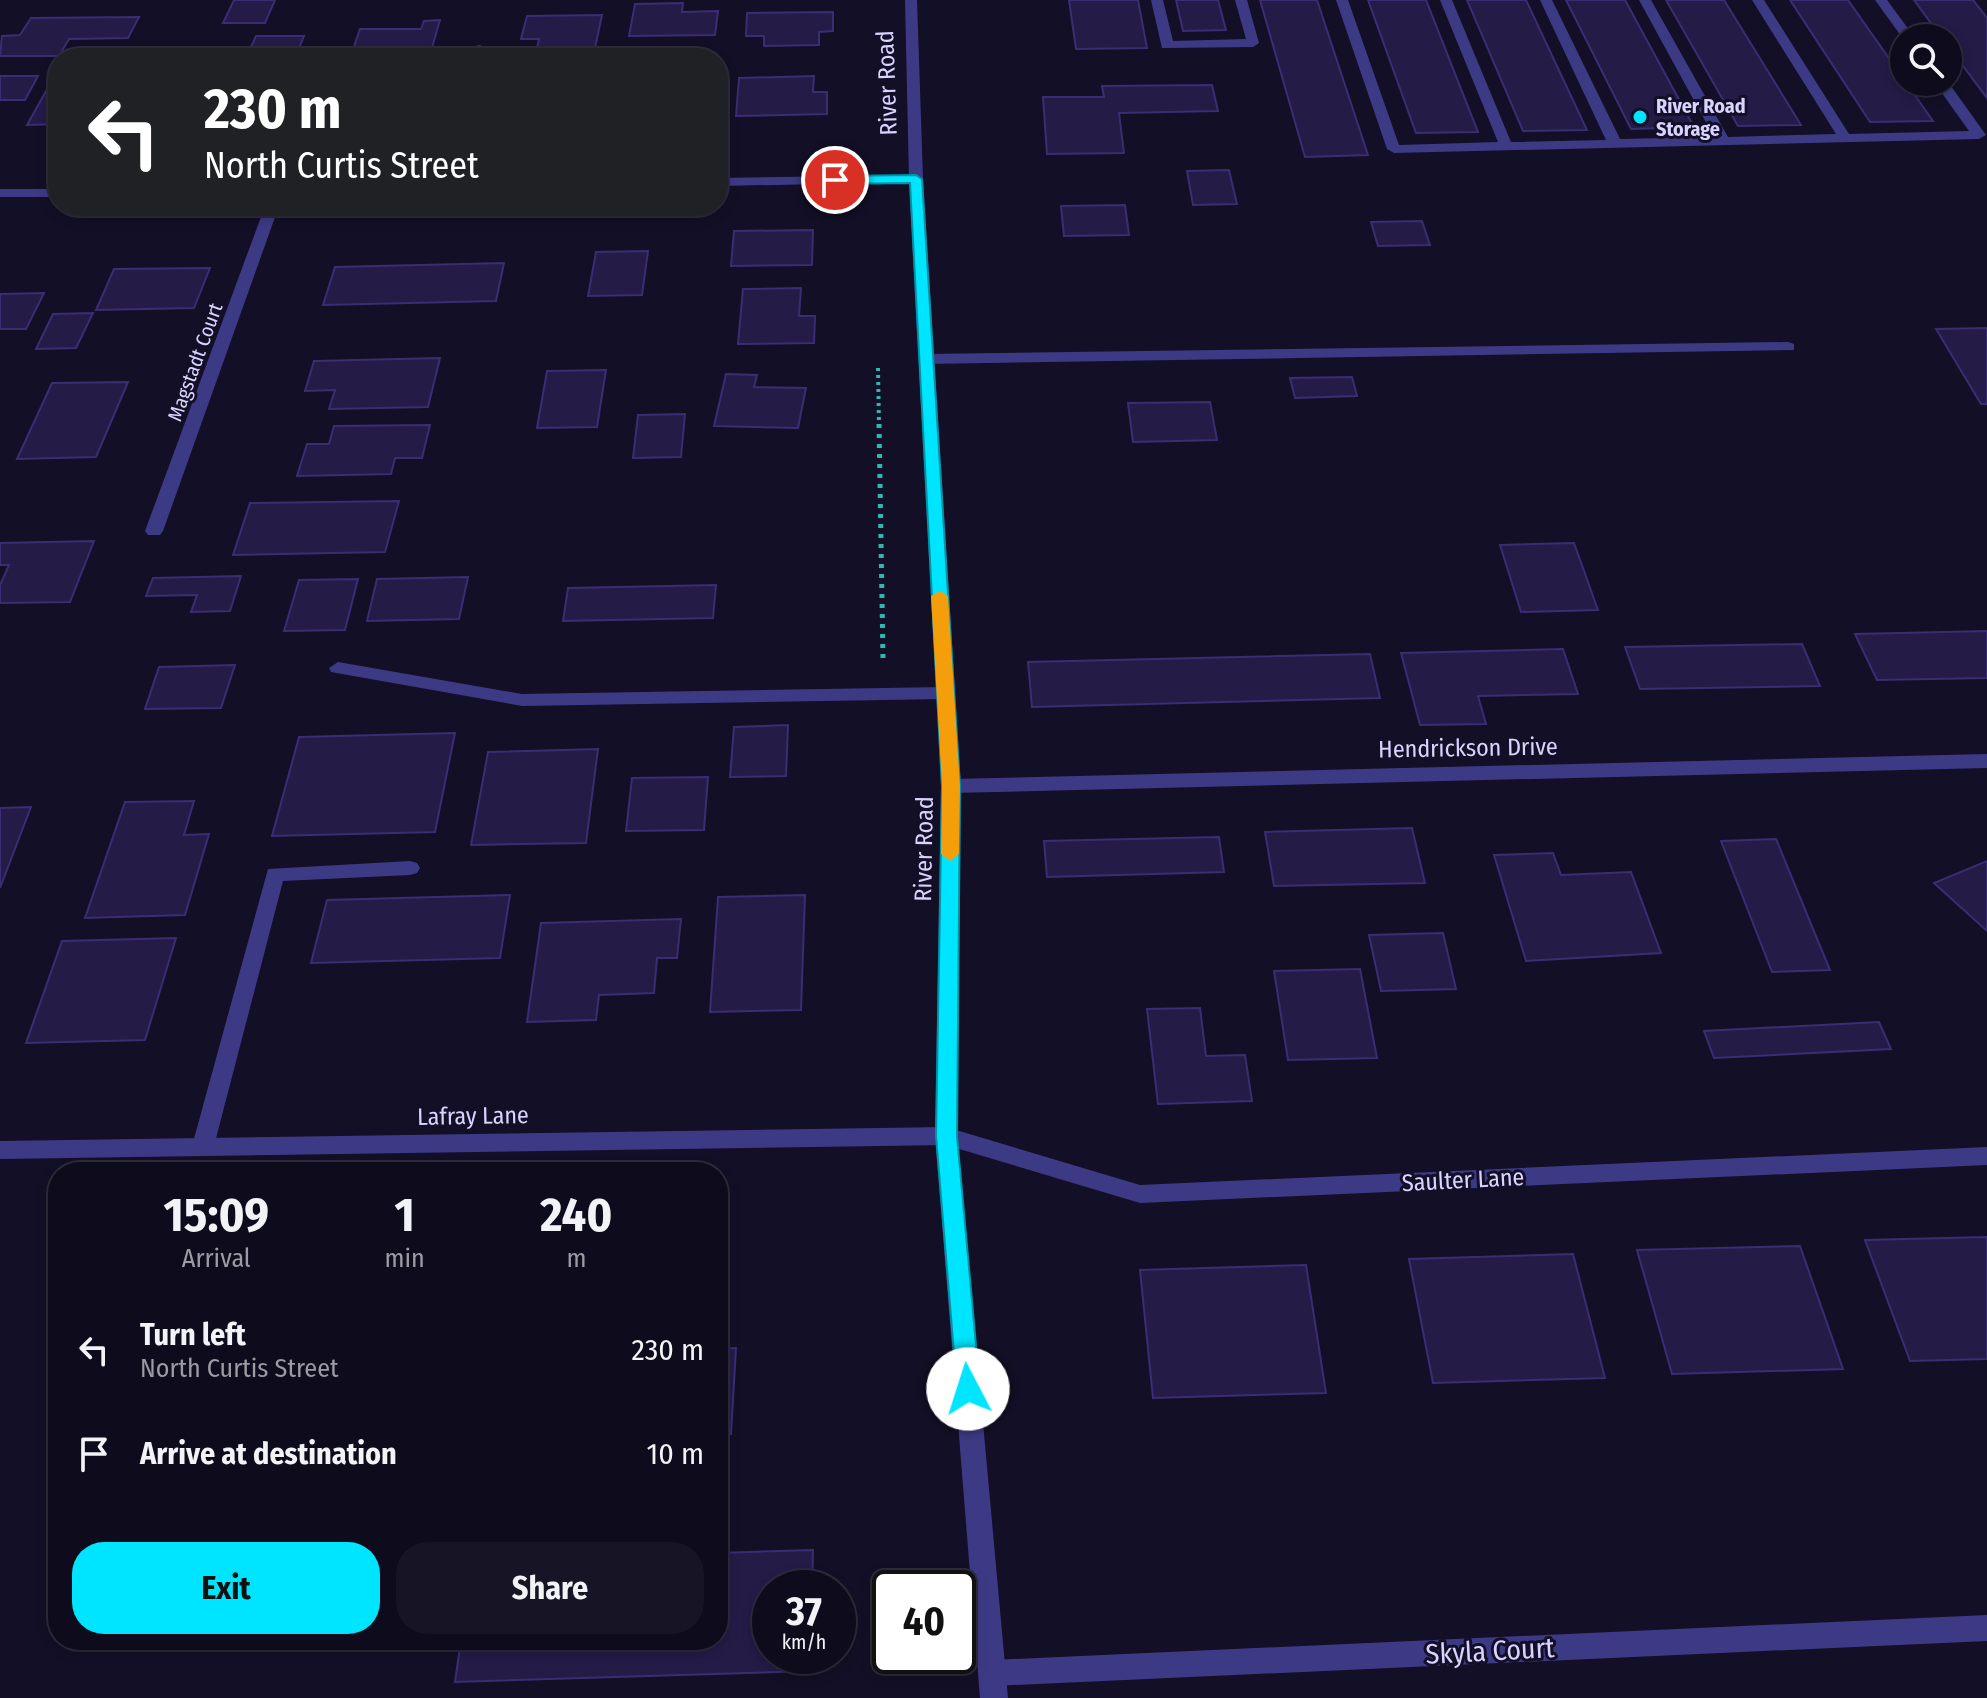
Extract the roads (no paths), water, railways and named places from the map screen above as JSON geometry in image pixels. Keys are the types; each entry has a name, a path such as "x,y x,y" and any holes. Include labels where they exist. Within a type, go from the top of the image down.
{"street":[{"name":"River Road","path":"911,0 916,179 951,786 946,1136 994,1686"},
{"path":"1157,0 1167,45 1253,43 1241,0"},
{"path":"1342,0 1394,149 1979,135 1951,96"},
{"path":"1446,0 1506,146"},
{"path":"1546,0 1615,144"},
{"path":"1645,0 1723,141"},
{"path":"1758,0 1845,138"},
{"path":"1881,0 1899,24"},
{"path":"728,182 916,179"},
{"path":"0,193 48,193"},
{"name":"Magstadt Court","path":"154,531 268,216"},
{"path":"926,359 1788,347"},
{"path":"338,668 522,700 945,693"},
{"name":"Hendrickson Drive","path":"951,786 1987,761"},
{"path":"203,1146 275,874 410,868"},
{"name":"Lafray Lane","path":"0,1150 946,1136"},
{"name":"Saulter Lane","path":"946,1136 1140,1194 1987,1156"},
{"name":"Skyla Court","path":"994,1686 1987,1628"}],"place":[{"name":"River Road Storage","path":"1640,117"}]}
